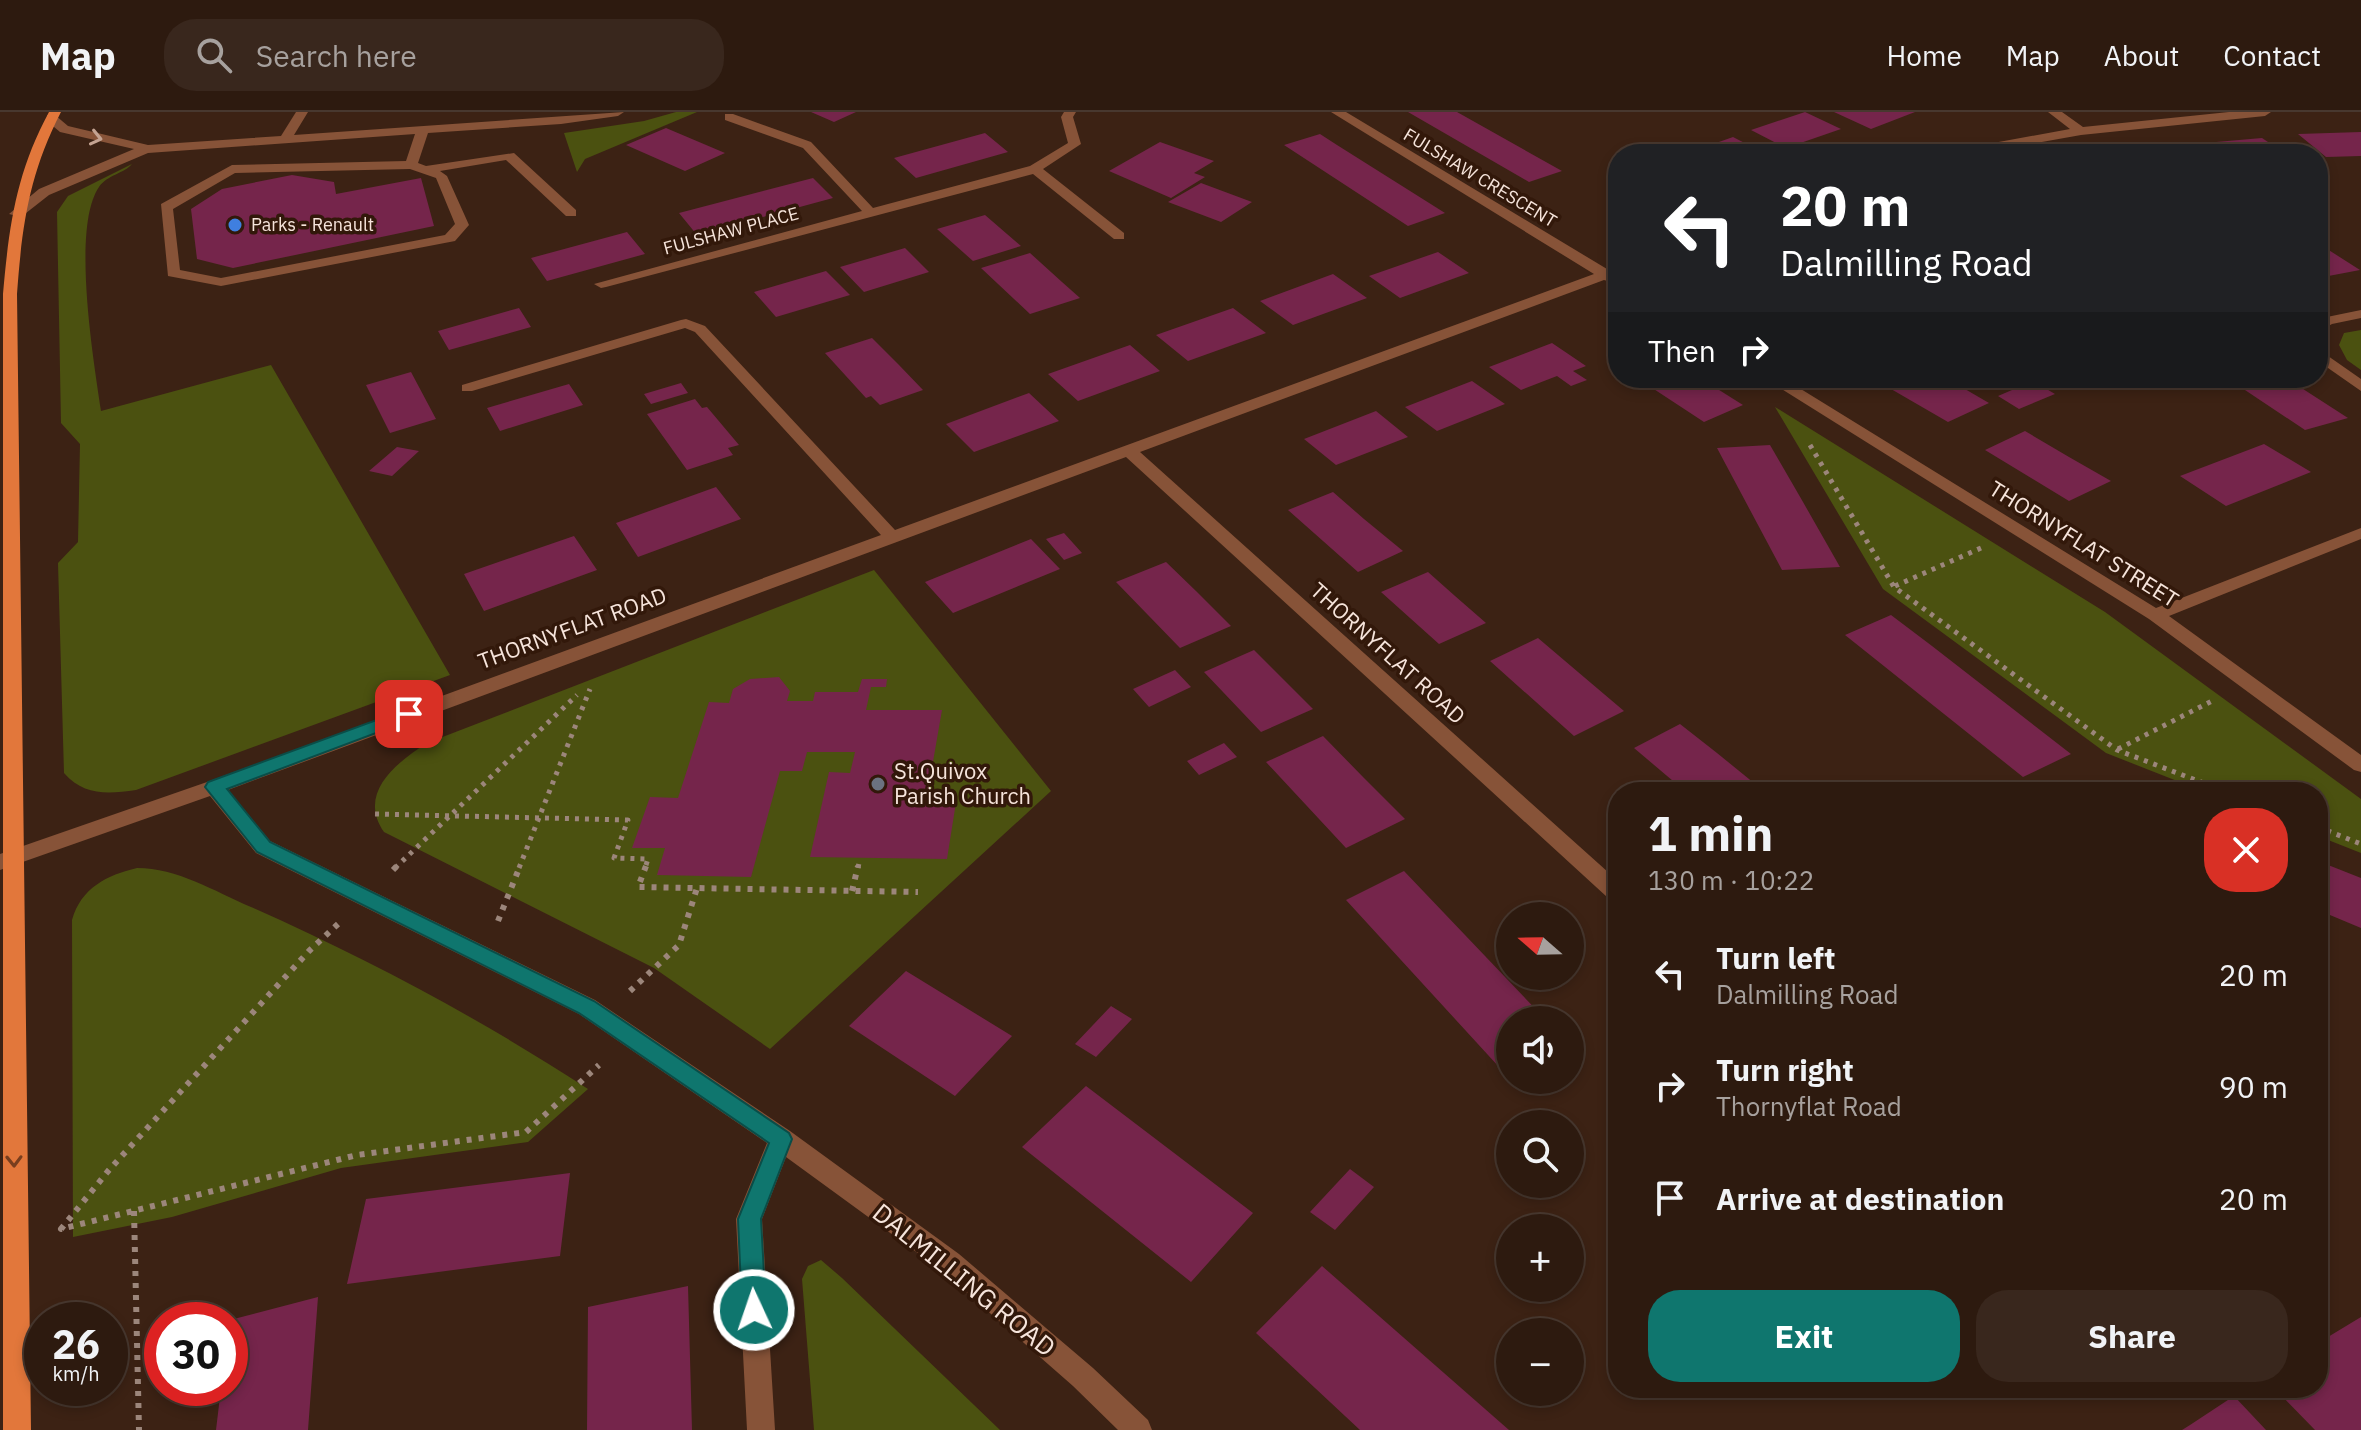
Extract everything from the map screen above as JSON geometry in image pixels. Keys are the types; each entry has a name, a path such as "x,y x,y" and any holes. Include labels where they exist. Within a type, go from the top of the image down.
{"main road":[{"path":"17,1430 6,861 10,294 16,214 25,171 53,115"}],"street":[{"path":"285,139 302,112"},
{"path":"53,115 64,129 146,149 618,112"},
{"name":"FULSHAW PLACE","path":"601,284 1035,169 1075,144 1067,117 1070,112"},
{"name":"FULSHAW CRESCENT","path":"1337,112 1608,272"},
{"path":"2054,112 2081,131"},
{"path":"2010,144 2081,131 2265,112"},
{"path":"729,117 807,145 871,213"},
{"path":"418,167 423,129"},
{"path":"16,214 44,192 146,149"},
{"path":"418,167 441,176 462,225 450,238 221,282 173,273 166,207 232,169 418,167 509,156 571,213"},
{"path":"1035,169 1119,236"},
{"name":"THORNYFLAT ROAD","path":"6,861 891,536 1608,278"},
{"path":"2328,321 2361,314"},
{"path":"467,388 686,323 700,329 891,536"},
{"path":"2328,361 2361,386"},
{"name":"THORNYFLAT STREET","path":"1788,388 2155,615 2361,765"},
{"name":"THORNYFLAT ROAD","path":"1128,450 1608,885"},
{"path":"2155,615 2361,533"},
{"name":"DALMILLING ROAD","path":"214,787 263,847 602,1017 781,1139 950,1262 1083,1377 1138,1430"},
{"path":"761,1430 749,1219 781,1139"}],"path":[{"path":"1809,443 1894,587 2117,750 2201,782"},
{"path":"1894,587 2019,531"},
{"path":"484,956 594,679 309,951 109,1170 61,1229 357,1155 526,1132 631,1036"},
{"path":"2117,750 2248,683"},
{"path":"375,814 628,820 614,858 648,859 638,887 918,892"},
{"path":"2328,831 2361,844"},
{"path":"852,891 859,863"},
{"path":"602,1017 679,945 697,888"},
{"path":"134,1211 139,1430"}],"green space":[{"path":"676,112 697,112 585,159 577,172 564,133 644,121"},
{"path":"132,164 99,187 91,206 87,232 87,296 101,411 271,365 450,675 136,790 97,792 80,786 64,773 58,563 78,542 80,444 61,423 57,212 68,196"},
{"path":"2361,330 2361,370 2347,360 2339,345 2344,333"},
{"path":"1775,407 2105,612 2361,799 2361,853 2328,840 2328,782 2180,782 2106,753 1883,589"},
{"path":"874,570 1051,791 770,1049 654,968 384,832 377,818 375,804 378,792 384,780 403,760 427,743"},
{"path":"137,868 166,872 195,882 338,948 465,1014 588,1089 528,1142 341,1168 172,1217 73,1237 72,920 89,891 106,879"},
{"path":"821,1260 1000,1430 814,1430 802,1279 808,1266"}],"building":[{"path":"811,112 856,112 834,122"},
{"path":"1408,112 1457,112 1562,171 1529,182"},
{"path":"1805,112 1841,129 1798,144 1778,144 1751,130"},
{"path":"1834,112 1915,112 1871,129"},
{"path":"666,128 725,153 685,171 626,145"},
{"path":"2361,132 2361,156 2328,157 2328,144 2310,144 2298,134"},
{"path":"985,133 1008,152 916,178 894,158"},
{"path":"1320,134 1445,213 1408,226 1284,145"},
{"path":"1733,137 1747,144 1713,144"},
{"path":"2262,138 2271,144 2193,144"},
{"path":"1160,142 1214,161 1194,173 1205,177 1171,198 1109,171"},
{"path":"292,175 334,182 336,194 421,178 434,226 233,268 197,259 191,209 222,189"},
{"path":"813,178 833,198 697,235 679,213"},
{"path":"1201,183 1252,202 1221,222 1168,202"},
{"path":"985,215 1021,246 973,261 937,229"},
{"path":"627,232 645,254 547,281 531,258"},
{"path":"905,248 929,272 864,292 840,267"},
{"path":"2328,250 2360,270 2328,276"},
{"path":"1438,252 1469,273 1400,298 1369,276"},
{"path":"1030,253 1080,298 1030,314 981,268"},
{"path":"826,271 850,295 776,317 754,292"},
{"path":"1333,274 1367,298 1293,325 1260,301"},
{"path":"519,308 531,327 449,350 438,331"},
{"path":"1233,308 1266,333 1188,361 1156,335"},
{"path":"872,338 923,390 880,405 871,396 866,398 825,353"},
{"path":"1552,343 1586,366 1573,371 1587,380 1571,386 1557,376 1521,390 1489,367"},
{"path":"1130,345 1160,371 1078,401 1048,374"},
{"path":"411,372 436,419 390,433 366,385"},
{"path":"1472,381 1505,404 1437,431 1405,407"},
{"path":"681,383 688,393 651,404 644,394"},
{"path":"569,384 583,405 500,431 487,408"},
{"path":"1652,388 1716,388 1743,405 1704,422"},
{"path":"1889,388 1963,388 1989,403 1948,422"},
{"path":"2017,388 2045,388 2055,394 2019,409 1998,396"},
{"path":"2242,388 2302,388 2348,418 2305,430"},
{"path":"1029,393 1059,421 974,452 946,424"},
{"path":"695,399 702,408 707,407 739,445 728,448 733,455 687,470 647,414"},
{"path":"1376,411 1408,437 1336,465 1304,439"},
{"path":"2025,431 2111,481 2069,501 1985,450"},
{"path":"2264,444 2311,472 2226,506 2180,476"},
{"path":"1770,445 1840,567 1782,570 1717,448"},
{"path":"397,447 419,451 392,476 369,471"},
{"path":"716,487 741,519 638,557 616,523"},
{"path":"1333,492 1403,551 1358,572 1288,510"},
{"path":"1064,533 1082,553 1064,560 1046,539"},
{"path":"574,536 597,570 484,611 464,574"},
{"path":"1031,539 1060,569 953,613 925,582"},
{"path":"1166,562 1231,626 1180,648 1116,582"},
{"path":"1428,572 1486,623 1439,644 1381,592"},
{"path":"1891,615 2071,754 2023,777 1845,635"},
{"path":"1538,638 1624,711 1574,736 1490,661"},
{"path":"1254,650 1313,709 1261,732 1204,672"},
{"path":"1175,670 1191,687 1149,707 1133,689"},
{"name":"St.Quivox Parish Church","path":"779,677 790,691 787,701 813,701 815,692 858,692 862,679 887,679 886,687 871,687 866,710 942,710 927,796 957,796 947,859 810,857 829,772 850,773 855,752 807,752 802,771 780,771 751,877 657,875 665,848 632,848 650,797 678,798 709,702 729,703 733,689 750,679"},
{"path":"1680,724 1752,782 1674,782 1634,748"},
{"path":"1323,736 1405,819 1346,848 1266,762"},
{"path":"1224,743 1237,757 1199,775 1187,761"},
{"path":"2328,865 2361,878 2361,928 2328,914"},
{"path":"1404,871 1496,968 1496,990 1517,990 1533,1006 1496,1006 1496,1064 1346,900"},
{"path":"906,971 1012,1036 955,1096 849,1026"},
{"path":"1111,1006 1132,1019 1096,1057 1075,1044"},
{"path":"1086,1086 1253,1213 1191,1282 1022,1147"},
{"path":"1350,1169 1374,1187 1335,1230 1310,1212"},
{"path":"570,1173 560,1256 347,1284 366,1199"},
{"path":"1322,1266 1509,1430 1360,1430 1256,1333"},
{"path":"688,1286 692,1430 587,1430 588,1307"},
{"path":"318,1297 308,1430 216,1430 219,1406 248,1406 248,1315"},
{"path":"2361,1317 2361,1430 2315,1430 2284,1398 2328,1398 2328,1337"},
{"path":"2231,1398 2236,1398 2266,1430 2182,1430"}],"place":[{"name":"Parks - Renault","path":"235,225"},
{"name":"St.Quivox Parish Church","path":"878,784"}],"route":[{"path":"409,714 214,787 263,847 587,1007 781,1139 749,1219 754,1310"}]}
